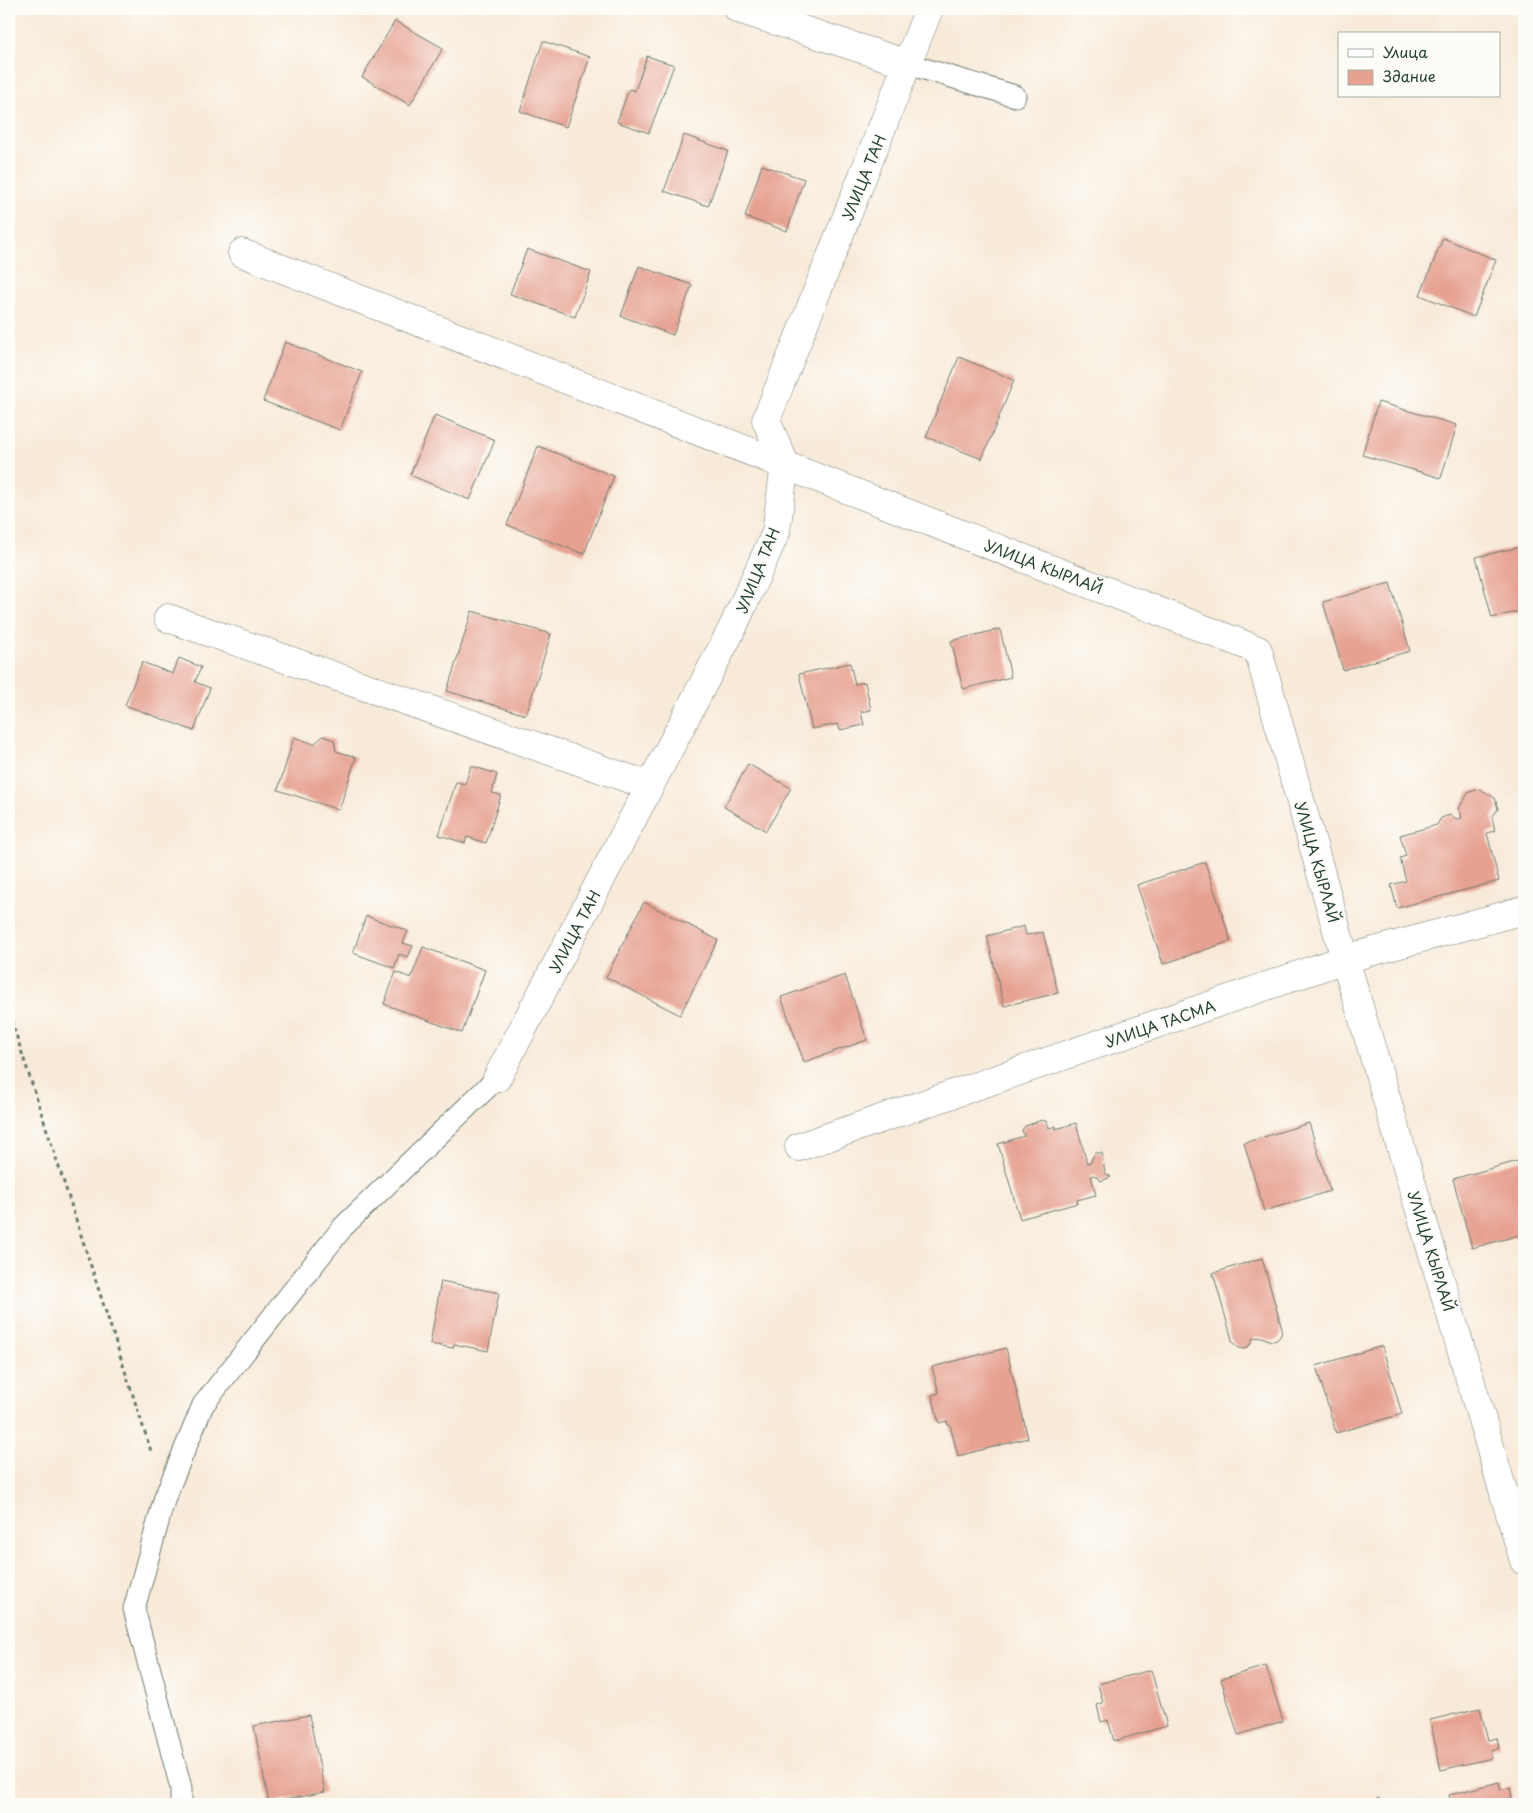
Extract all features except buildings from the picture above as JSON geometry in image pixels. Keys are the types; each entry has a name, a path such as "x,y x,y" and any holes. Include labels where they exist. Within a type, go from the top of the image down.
{"street":[{"path":"738,9 908,64"},
{"name":"УЛИЦА ТАН","path":"497,1078 733,627 776,532 785,464 766,420 929,9"},
{"path":"242,253 785,464"},
{"name":"УЛИЦА КЫРЛАЙ","path":"785,464 1258,650 1345,959 1524,1561"},
{"path":"168,618 650,786"},
{"name":"УЛИЦА ТАСМА","path":"799,1148 1345,959 1524,910"}],"lane":[{"path":"908,64 1015,96"},
{"path":"181,1804 181,1788 134,1609 165,1497 203,1405 343,1227 497,1078"}],"path":[{"path":"9,1013 165,1497"}]}
